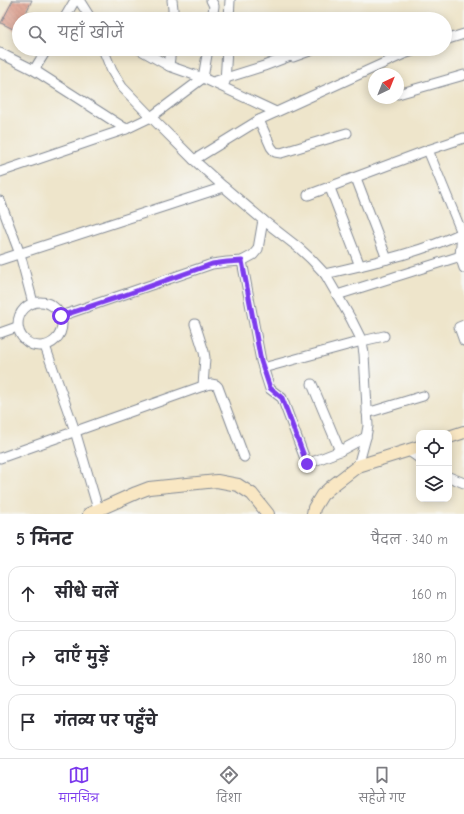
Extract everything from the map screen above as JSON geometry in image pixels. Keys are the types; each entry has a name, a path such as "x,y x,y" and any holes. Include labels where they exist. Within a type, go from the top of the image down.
{"street":[{"path":"68,12 75,0"},
{"path":"79,0 87,12"},
{"path":"172,0 173,12"},
{"path":"211,0 214,6 213,12"},
{"path":"229,12 230,0"},
{"path":"452,38 464,34"},
{"path":"0,53 34,70 126,129"},
{"path":"34,70 43,56"},
{"path":"107,56 112,71 122,86 194,160 263,220 307,255 325,274 362,341 368,426 358,466"},
{"path":"151,56 169,66 213,82 276,112"},
{"path":"169,66 170,56"},
{"path":"0,172 126,129 151,117 203,78 207,56"},
{"path":"224,87 227,56"},
{"path":"213,82 264,66 281,56"},
{"path":"194,160 259,120 395,56"},
{"path":"404,92 464,75"},
{"path":"259,120 271,147 275,152 281,153 346,133"},
{"path":"308,196 428,150 464,138"},
{"path":"428,150 463,232 462,256 464,268"},
{"path":"356,178 387,260"},
{"path":"0,260 224,187"},
{"path":"330,188 360,266"},
{"path":"0,201 20,254 33,303"},
{"path":"61,316 212,264 242,261 258,249 263,220"},
{"path":"325,274 387,260 463,232"},
{"path":"337,295 462,256"},
{"path":"242,261 263,368 270,388 282,398 307,464 340,451 366,437"},
{"path":"33,303 46,303 57,310 61,316 62,324 58,338 45,346 30,345 24,340 17,327 17,321 22,310 27,305 33,303"},
{"path":"195,324 205,358 203,386"},
{"path":"464,325 459,327 464,341"},
{"path":"0,333 17,327"},
{"path":"263,368 384,336"},
{"path":"45,346 75,431 94,511 149,488 217,481 238,485 252,494 268,514"},
{"path":"0,458 211,384 218,387 244,457"},
{"path":"312,384 340,451"},
{"path":"367,413 423,396"},
{"path":"452,436 464,432"},
{"path":"312,514 322,495 358,466 414,449"},
{"path":"452,479 464,483"}],"building":[{"path":"13,0 32,0 26,12 12,12 12,28 1,23"}],"route":[{"path":"61,316 212,264 242,261 261,361 270,388 282,398 307,464"}]}
